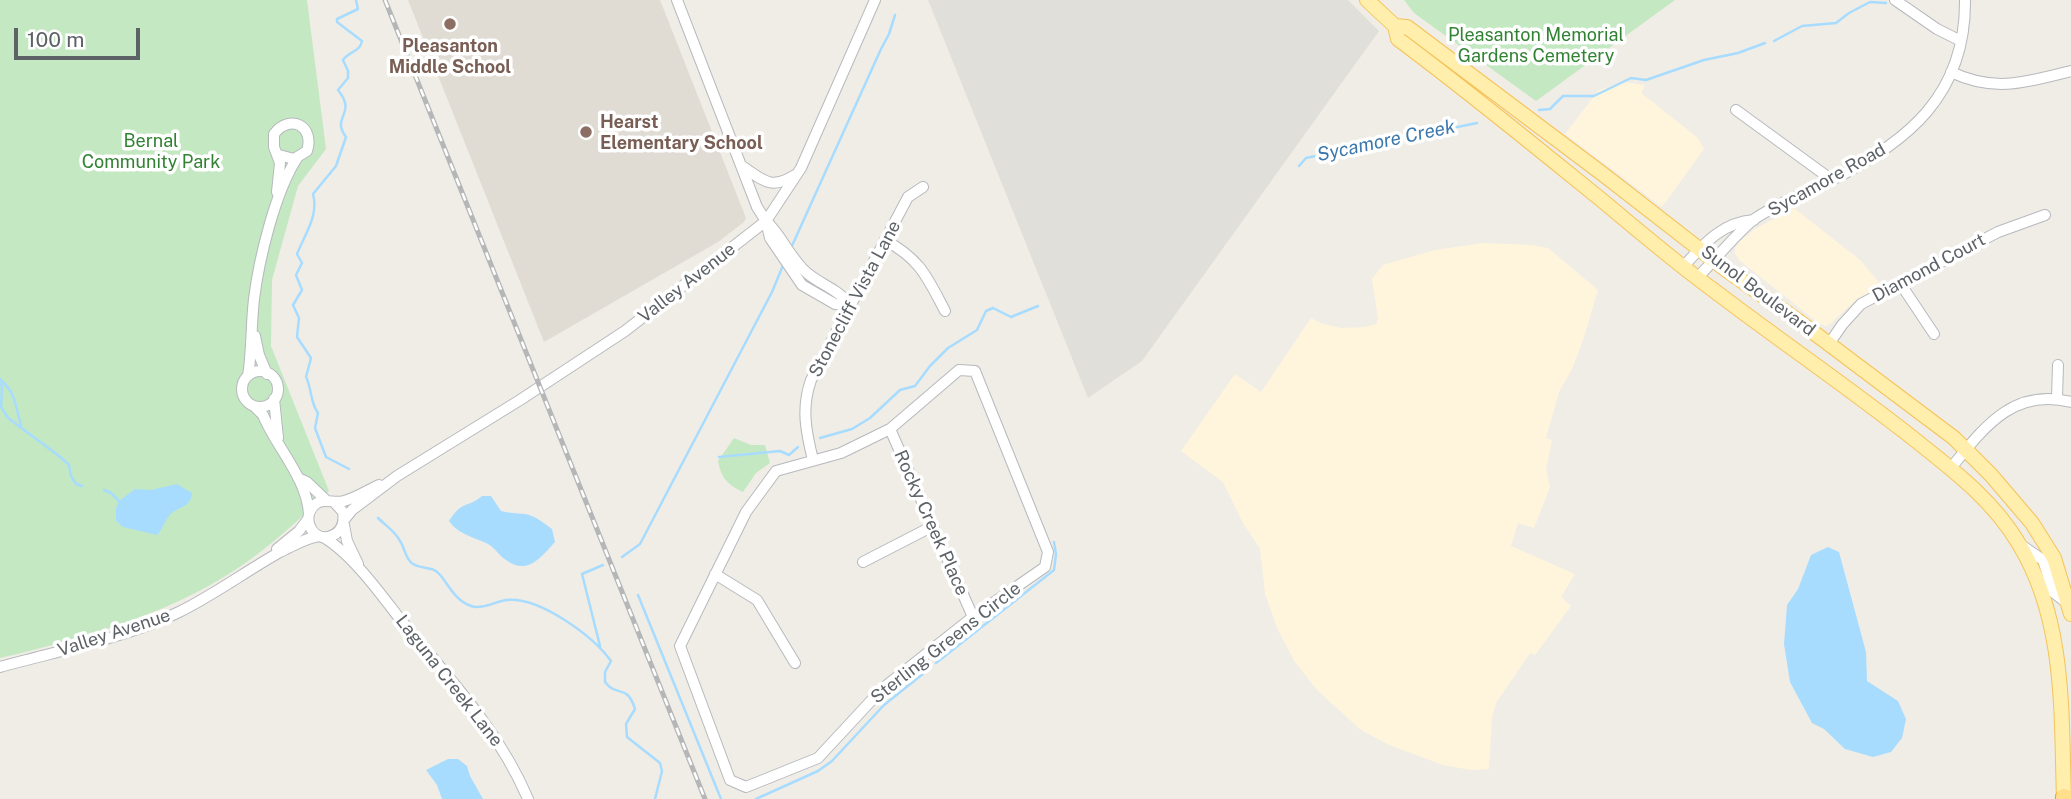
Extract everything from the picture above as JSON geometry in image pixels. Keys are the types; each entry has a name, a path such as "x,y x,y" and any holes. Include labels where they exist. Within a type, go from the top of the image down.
{"main road":[{"name":"Sunol Boulevard","path":"1367,0 1395,26 1398,39 1697,278 1892,422 1976,490 2019,543 2035,574 2047,608 2058,663 2064,798"},
{"name":"Sunol Boulevard","path":"1395,26 1407,27 1954,438 2006,491 2032,523 2054,558 2070,608"},
{"path":"1435,67 1457,77 1490,102 1496,103 1502,99"}],"street":[{"path":"677,0 757,206 766,221 770,239 778,242 798,271 840,293 851,305"},
{"name":"Valley Avenue","path":"344,522 352,510 397,476 625,331 766,221 798,174 875,0"},
{"path":"1895,0 1937,29 1961,41"},
{"name":"Sycamore Road","path":"1697,278 1754,220 1884,151 1923,119 1942,93 1951,72 1961,41 1965,0"},
{"path":"1951,72 1961,77 1998,85 2015,85 2071,71"},
{"path":"1736,110 1832,180"},
{"path":"248,376 260,266 275,209 289,172 297,158 307,150 309,139 304,128 294,123 285,124 274,134 274,147 279,155 280,170 275,209"},
{"path":"279,155 289,159 297,158"},
{"path":"742,166 761,179 775,184 783,183 798,174"},
{"name":"Stonecliff Vista Lane","path":"813,460 804,409 811,380 908,197 923,187"},
{"name":"Diamond Court","path":"1829,344 1842,324 1861,304 1998,232 2045,215"},
{"name":"Sycamore Road","path":"1683,267 1710,237 1744,220 1754,220"},
{"path":"885,240 905,251 918,263 944,311"},
{"path":"1899,283 1934,334"},
{"path":"253,323 259,355 267,374 277,384 274,415 279,444"},
{"path":"2057,398 2058,365"},
{"name":"Sterling Greens Circle","path":"959,370 975,371 1048,552 1045,567 973,617 882,689 818,758 746,787 730,779 680,646 746,512 776,471 813,460 842,453 890,429 959,370"},
{"path":"267,374 256,372 248,376 242,384 245,400 255,407 298,478 308,503 311,529 321,536 331,536 339,532 344,522 343,512 307,482 298,478"},
{"path":"1950,469 1993,419 2016,405 2035,399 2057,398 2071,402"},
{"path":"255,407 265,406 274,399"},
{"name":"Rocky Creek Place","path":"890,429 973,617"},
{"name":"Valley Avenue","path":"330,501 347,500 397,476"},
{"path":"308,516 316,504 330,501"},
{"name":"Valley Avenue","path":"259,564 299,531 308,516"},
{"name":"Laguna Creek Lane","path":"344,522 346,541 360,570"},
{"path":"863,562 933,526"},
{"name":"Valley Avenue","path":"0,667 143,627 203,600 259,564 306,539 321,536"},
{"name":"Laguna Creek Lane","path":"321,536 334,544 360,570 486,723 528,799"},
{"name":"Sunol Boulevard","path":"2019,543 2043,560 2053,592 2070,608"},
{"path":"715,574 757,600 795,663"}],"shaded area":[{"name":"Hearst Elementary School","path":"408,0 660,0 746,218 744,222 718,242 544,342"},
{"path":"928,0 1348,0 1379,31 1142,361 1088,398"},
{"path":"1623,82 1645,85 1641,93 1698,138 1704,149 1662,207 1565,134 1599,90"},
{"path":"1794,208 1860,260 1882,286 1858,298 1825,326 1739,260 1735,254 1735,248 1740,241 1755,229"},
{"path":"1483,243 1548,248 1598,290 1572,369 1559,392 1546,438 1552,440 1546,469 1550,487 1534,528 1518,523 1511,546 1575,574 1561,597 1571,606 1535,655 1530,653 1496,703 1492,718 1489,769 1471,770 1443,765 1389,745 1361,730 1318,691 1295,662 1278,630 1265,594 1260,548 1244,525 1223,482 1181,451 1235,374 1261,392 1311,318 1341,328 1376,324 1378,319 1372,279 1383,265 1435,250"}],"green space":[{"name":"Bernal Community Park","path":"0,0 307,0 326,149 298,186 272,280 271,346 329,491 284,533 248,561 208,586 121,624 0,658"},
{"name":"Pleasanton Memorial Gardens Cemetery","path":"1404,0 1675,0 1536,101 1414,13"},
{"path":"734,438 751,445 765,445 770,463 756,473 743,492 726,480 718,461"}],"water":[{"path":"177,484 192,493 191,498 186,505 169,516 157,535 123,527 116,521 119,501 135,489 151,490"},
{"path":"482,496 491,496 501,511 528,515 539,520 552,529 555,542 534,563 521,566 506,560 489,544 456,529 449,521 454,514 461,507"},
{"path":"1828,547 1839,552 1866,652 1867,681 1898,701 1906,719 1902,738 1891,752 1873,757 1845,749 1824,729 1812,723 1790,682 1784,644 1787,605 1798,589 1811,555"},
{"path":"448,759 458,759 467,766 483,799 442,799 437,785 426,770"}],"waterway":[{"path":"349,469 326,457 315,428 318,413 306,377 311,358 297,337 299,318 293,305 302,290 296,275 302,263 297,254 313,217 313,194 336,166 346,137 341,124 345,105 338,90 348,78 343,60 359,47 362,41 337,22 337,19 358,9 356,0"},
{"name":"Sycamore Creek","path":"1774,41 1802,26 1836,23 1870,2 1886,3"},
{"path":"791,248 889,34 895,15"},
{"name":"Sycamore Creek","path":"1539,110 1550,109 1563,96 1594,96 1631,78 1646,80 1765,43"},
{"name":"Sycamore Creek","path":"1299,166 1306,158 1477,123"},
{"path":"622,557 640,544 772,292 784,263"},
{"name":"Sycamore Creek","path":"820,438 852,429 870,418 900,390 915,386 948,348 977,330 986,311 993,308 1011,317 1038,306"},
{"path":"0,379 13,395 21,425"},
{"path":"0,383 1,407 8,418 69,465 71,476 76,484 82,486"},
{"name":"Sycamore Creek","path":"719,457 780,451 789,455 798,447"},
{"path":"104,490 119,501"},
{"path":"378,518 398,538 410,562 438,573 453,593 466,604 480,607 507,600 535,605 565,620 603,651 611,661 605,672 605,682 609,687 629,696 635,709 626,724 627,737 660,763 662,771 655,799"},
{"path":"936,663 1054,570 1054,542"},
{"path":"600,646 582,574 603,565"},
{"path":"638,595 721,799"},
{"path":"756,799 818,771 832,761 884,705 924,673"}],"railway":[{"path":"385,0 705,799"}],"place":[{"name":"Pleasanton Middle School","path":"450,24"},
{"name":"Hearst Elementary School","path":"586,132"}]}
